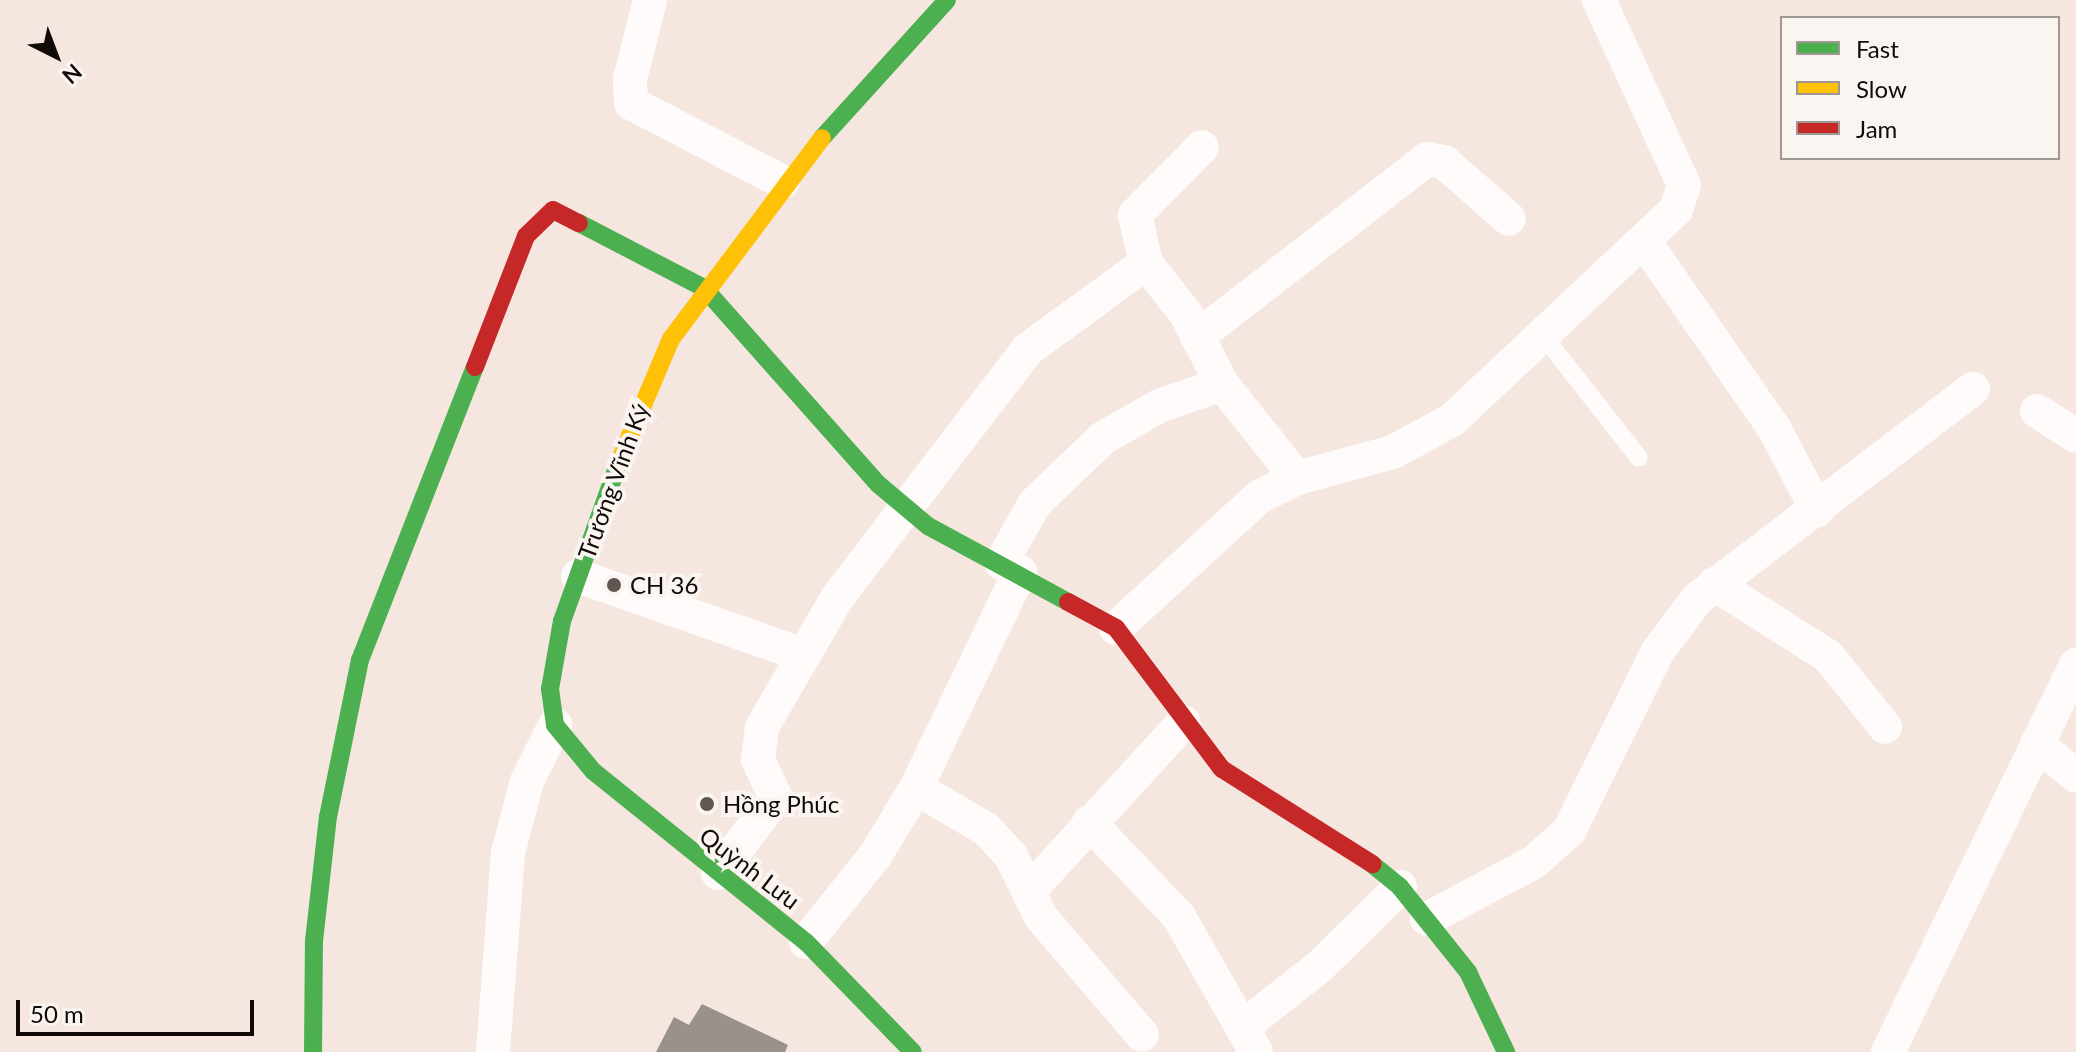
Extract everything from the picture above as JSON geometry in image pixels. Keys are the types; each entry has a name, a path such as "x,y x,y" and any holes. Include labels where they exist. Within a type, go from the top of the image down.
{"street":[{"path":"650,0 630,79 631,103 783,182"},
{"name":"Trương Vĩnh Ký","path":"493,1052 508,853 527,781 555,725 553,661 578,576 647,387 704,288 783,182 947,0"},
{"path":"1116,628 1235,515 1297,478 1429,436 1545,338 1676,210 1684,185 1599,0"},
{"path":"1202,147 1135,215 1146,263 1197,337 1222,384 1297,478"},
{"path":"1197,337 1427,159 1444,162 1509,219"},
{"path":"313,1052 314,941 328,817 360,660 526,236 543,214 562,213 704,288 906,509 1116,628 1184,722 1246,790 1350,846 1400,887 1427,919 1485,1001 1506,1052"},
{"path":"1644,241 1774,428 1817,510"},
{"path":"718,873 776,798 758,748 801,654 1027,350 1146,263"},
{"path":"806,942 875,856 916,788 1035,503 1103,438 1159,406 1222,384"},
{"path":"1427,919 1534,862 1569,831 1658,651 1714,584 1817,510 1973,389"},
{"path":"2037,411 2076,436"},
{"path":"578,576 801,654"},
{"path":"1714,584 1828,656 1885,727"},
{"path":"1888,1052 2054,728 2074,673"},
{"path":"1029,891 1089,822 1184,722"},
{"name":"Quỳnh Lưu","path":"555,725 593,771 806,942 913,1052"},
{"path":"2054,728 2076,776"},
{"path":"916,788 986,829 1029,891 1041,917 1142,1035"},
{"path":"1089,822 1179,917 1250,1039 1400,887"}],"lane":[{"path":"1545,338 1639,458"}],"building":[{"path":"702,1004 788,1045 785,1052 656,1052 674,1017 689,1025"}],"traffic: fast":[{"path":"822,138 947,0"},
{"path":"579,223 704,288 878,484 928,526 1068,602"},
{"path":"313,1052 314,941 328,817 360,660 475,367"},
{"path":"619,462 562,621 550,689 555,725 593,771 806,942 913,1052"},
{"path":"1372,864 1400,887 1468,972 1506,1052"}],"traffic: slow":[{"path":"619,462 671,339 822,138"}],"traffic: jam":[{"path":"475,367 526,236 553,210 579,223"},
{"path":"1068,602 1116,628 1222,769 1372,864"}],"place":[{"name":"CH 36","path":"614,585"},
{"name":"Hồng Phúc","path":"707,804"}]}
